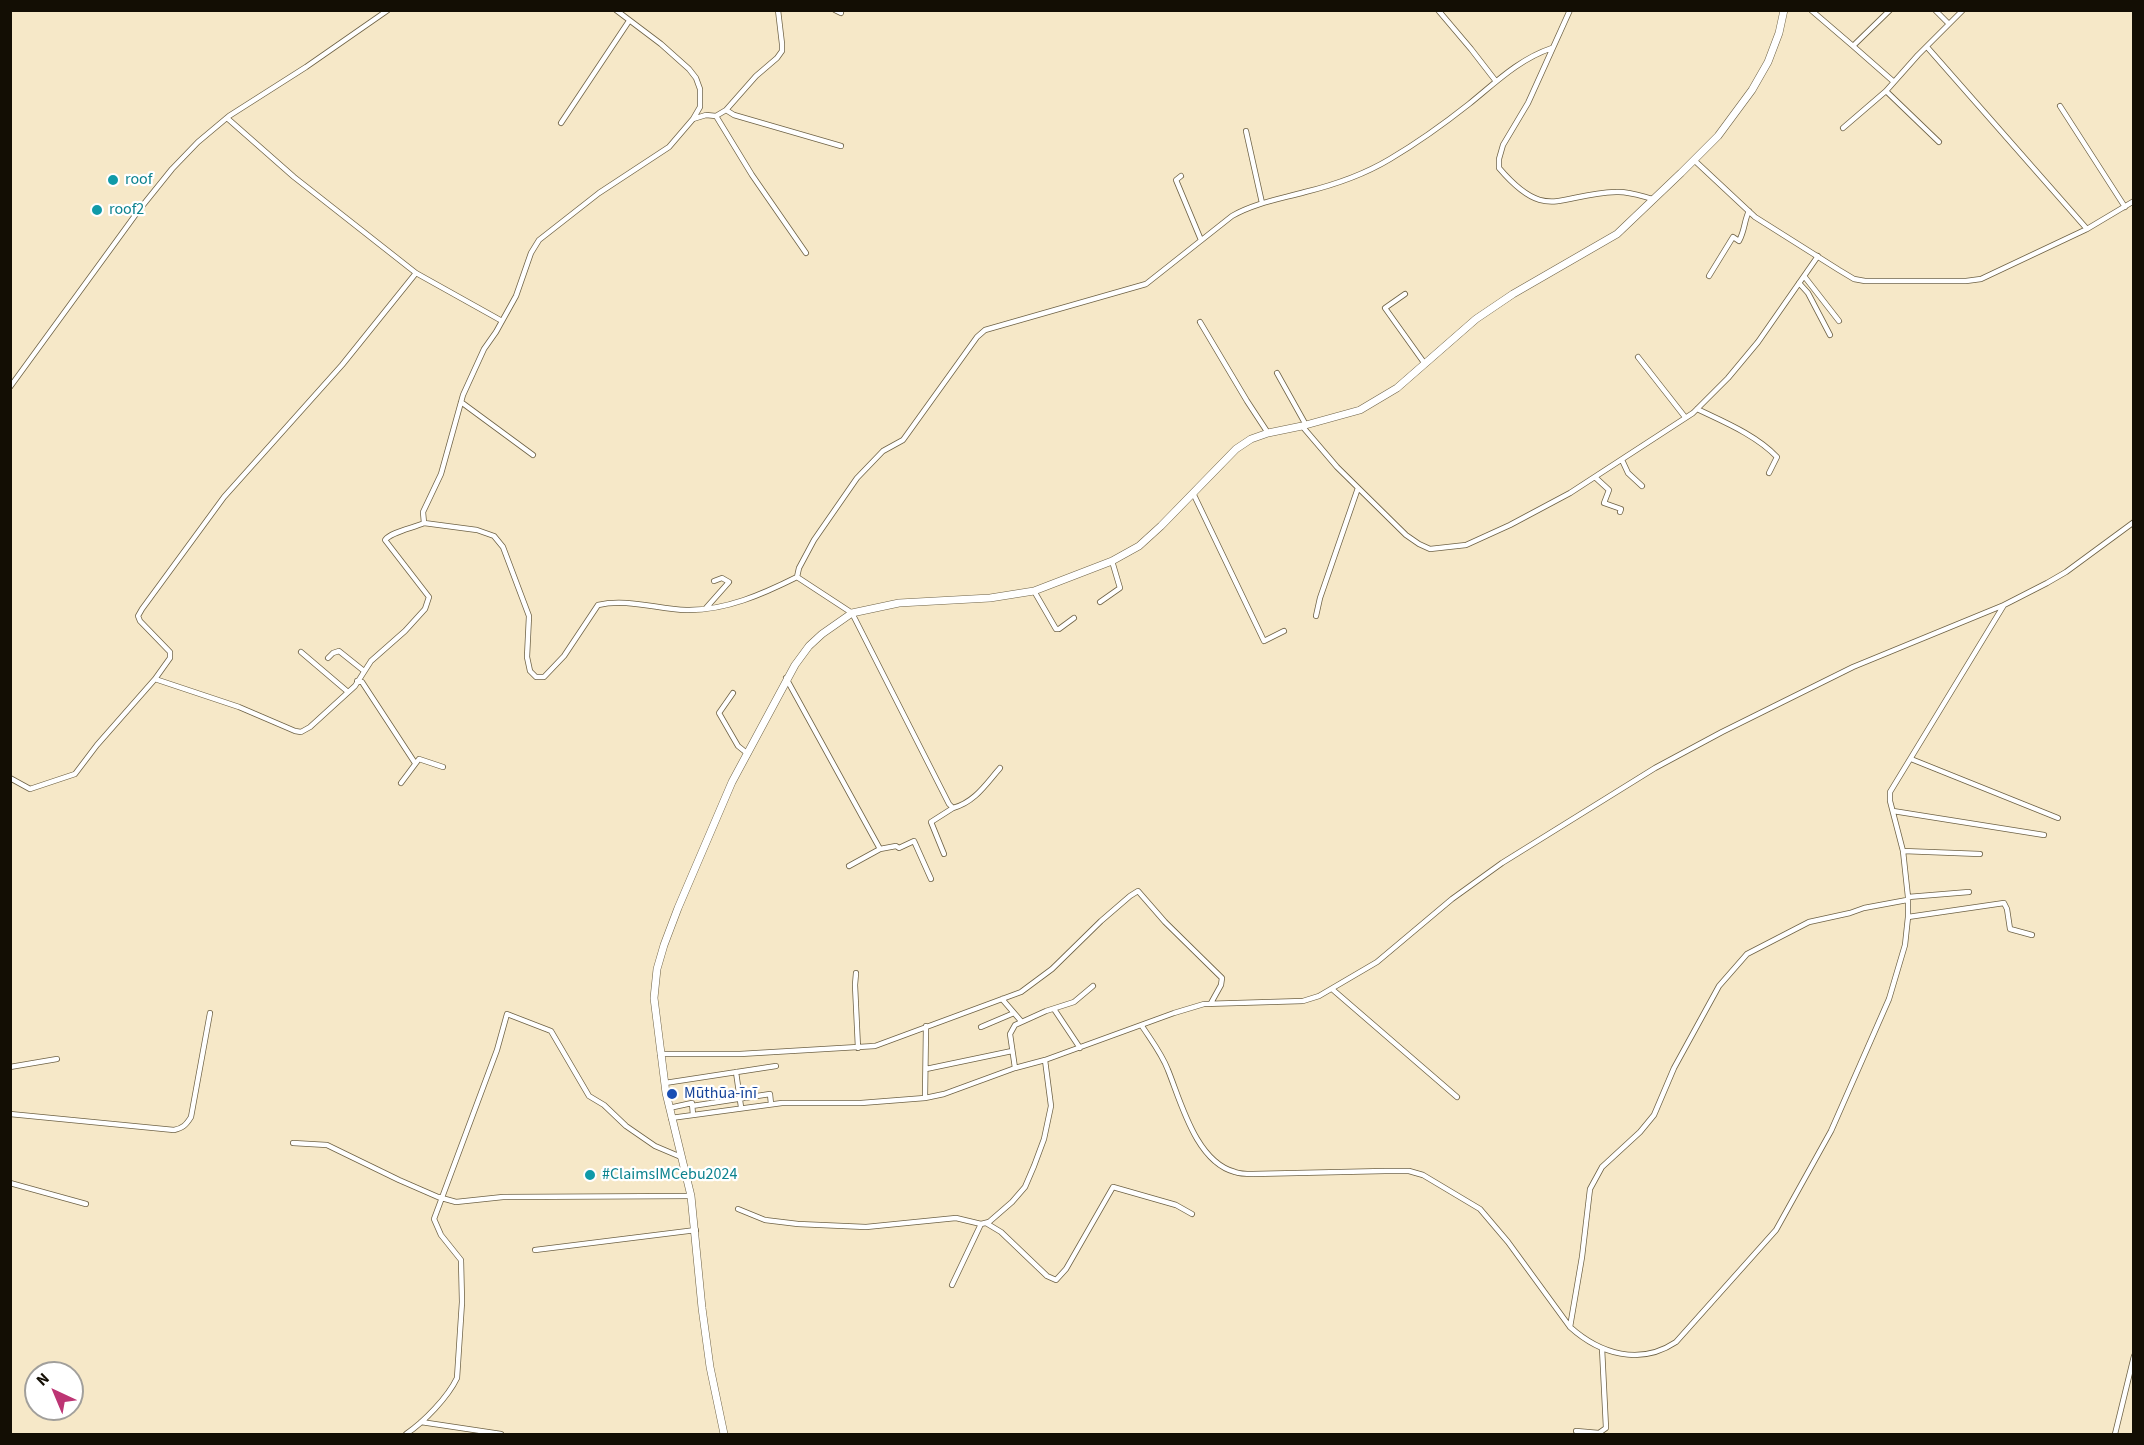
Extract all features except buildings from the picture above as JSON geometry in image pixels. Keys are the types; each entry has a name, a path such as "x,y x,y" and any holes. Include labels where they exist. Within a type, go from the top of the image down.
{"street":[{"path":"10,387 159,185 198,142 227,118 388,10"},
{"path":"424,523 423,512 441,474 461,402 484,349 516,296 531,253 539,240 599,193 669,147 693,119 700,107 701,98 696,78 689,69 661,44 616,10"},
{"path":"693,119 706,115 716,116 726,110 782,51 778,10"},
{"path":"835,10 841,13"},
{"path":"1438,10 1495,81"},
{"path":"1570,10 1528,103 1503,145 1499,168 1520,190 1535,199 1550,202 1617,191 1653,199"},
{"path":"724,1434 710,1366 691,1196 671,1118 660,1054 654,998 657,969 664,945 725,798 786,678 809,646 838,621 852,613 899,603 990,598 1034,591 1112,561 1138,546 1236,449 1251,439 1360,410 1397,388 1476,319 1513,294 1617,234 1694,160 1718,136 1752,90 1768,62 1779,33 1784,10"},
{"path":"1811,10 1894,82"},
{"path":"1853,46 1890,10"},
{"path":"1935,10 1949,24"},
{"path":"1843,128 1886,91 1963,10"},
{"path":"561,123 629,21"},
{"path":"1927,47 2087,229"},
{"path":"797,578 799,568 814,540 857,478 883,451 903,440 977,337 985,330 1146,284 1232,216 1246,208 1308,191 1372,168 1392,158 1457,113 1522,62 1552,48"},
{"path":"1886,91 1938,142"},
{"path":"2060,106 2125,207"},
{"path":"726,110 734,115 841,146"},
{"path":"716,116 752,175 806,253"},
{"path":"227,118 294,177 416,273 502,321"},
{"path":"1246,131 1262,203"},
{"path":"1694,160 1749,211 1781,234 1854,279 1865,281 1981,279 2087,229 2133,201"},
{"path":"1181,176 1176,180 1201,240"},
{"path":"1709,276 1733,237 1738,241 1744,232 1749,211"},
{"path":"1277,374 1304,426 1337,467 1406,535 1430,549 1466,545 1510,525 1596,477 1697,408 1728,378 1758,342 1818,256"},
{"path":"10,778 30,789 75,774 103,737 154,679 170,658 170,652 140,621 138,616 142,609 224,497 342,364 416,273"},
{"path":"1804,276 1839,321"},
{"path":"1799,283 1808,293 1830,335"},
{"path":"1405,294 1385,308 1425,365"},
{"path":"1200,322 1246,402 1268,433"},
{"path":"1638,357 1685,417"},
{"path":"461,402 533,455"},
{"path":"1697,408 1771,451 1777,457 1769,473"},
{"path":"1622,460 1628,473 1642,486"},
{"path":"1596,477 1610,489 1604,503 1621,509 1620,512"},
{"path":"1316,616 1320,598 1358,488"},
{"path":"1193,493 1264,641 1284,631"},
{"path":"671,1118 771,1104 861,1103 925,1098 944,1094 1015,1068 1045,1060 1174,1013 1212,1003 1303,1000 1319,996 1377,962 1483,876 1655,768 1853,667 2004,605 2066,572 2133,522"},
{"path":"154,679 239,707 295,731 301,732 310,727 348,692 371,661 405,631 428,604 429,597 385,540 389,535 424,523 477,530 494,536 503,547 529,616 526,657 530,671 536,677 544,677 564,656 598,605 614,603 689,610 706,609 752,598 797,578"},
{"path":"1100,602 1120,588 1112,561"},
{"path":"706,609 729,582 722,578 714,581"},
{"path":"797,578 852,613 937,782 953,808"},
{"path":"1034,591 1056,629 1074,618"},
{"path":"1142,1026 1168,1069 1179,1103 1195,1133 1205,1150 1216,1162 1233,1172 1253,1174 1401,1171 1423,1175 1480,1209 1508,1242 1570,1328 1582,1338 1614,1353 1651,1354 1662,1351 1676,1342 1776,1230 1831,1131 1886,1007 1895,984 1905,945 1908,898 1903,851 1890,801 1890,792 2004,605"},
{"path":"328,658 339,651 364,671"},
{"path":"301,652 348,692"},
{"path":"786,678 880,849"},
{"path":"357,681 363,682 415,763"},
{"path":"733,693 719,713 738,746 748,754"},
{"path":"401,783 419,759 443,767"},
{"path":"1911,759 2058,818"},
{"path":"944,854 932,822 974,798 1000,768"},
{"path":"1893,812 2006,831"},
{"path":"1893,812 2044,835"},
{"path":"849,866 880,849 897,846 898,848 914,841 930,879"},
{"path":"1903,851 1980,854"},
{"path":"660,1054 740,1054 875,1046 1021,992 1036,982 1138,891 1165,922 1222,978 1212,1003"},
{"path":"1570,1328 1590,1189 1602,1167 1654,1116 1674,1068 1719,986 1747,954 1809,922 1908,898 1969,892"},
{"path":"1908,917 2004,903 2010,929 2032,935"},
{"path":"856,973 858,1048"},
{"path":"1015,1068 1010,1034 1012,1029 1021,1022 1074,1002 1093,986"},
{"path":"1332,988 1457,1097"},
{"path":"1002,999 1021,1022"},
{"path":"1054,1009 1080,1048"},
{"path":"10,1114 181,1129 186,1126 191,1117 210,1013"},
{"path":"981,1028 1014,1013"},
{"path":"406,1434 421,1422 453,1385 458,1367 462,1302 461,1260 436,1226 436,1213 497,1050 507,1014 551,1031 589,1096 604,1105 626,1126 655,1146 681,1157"},
{"path":"925,1098 926,1026"},
{"path":"926,1069 1012,1051"},
{"path":"10,1068 57,1059"},
{"path":"952,1285 984,1224 1012,1202 1025,1187 1034,1166 1044,1139 1051,1106 1045,1060"},
{"path":"665,1083 776,1066"},
{"path":"736,1072 741,1107"},
{"path":"692,1106 770,1094 771,1104"},
{"path":"669,1108 692,1103 693,1115"},
{"path":"293,1143 327,1145 399,1180 456,1202 503,1197 691,1196"},
{"path":"10,1183 86,1204"},
{"path":"738,1209 765,1220 798,1224 866,1227 956,1218 984,1224 1001,1232 1047,1276 1056,1280 1066,1269 1113,1186 1176,1205 1192,1214"},
{"path":"535,1250 696,1230"},
{"path":"1576,1431 1599,1433 1606,1428 1602,1348"},
{"path":"2115,1434 2133,1356"},
{"path":"421,1422 501,1434"}],"place":[{"name":"roof","path":"113,180"},
{"name":"roof2","path":"97,210"},
{"name":"Mũthũa-ĩnĩ","path":"672,1094"},
{"name":"#ClaimsIMCebu2024","path":"590,1175"}]}
